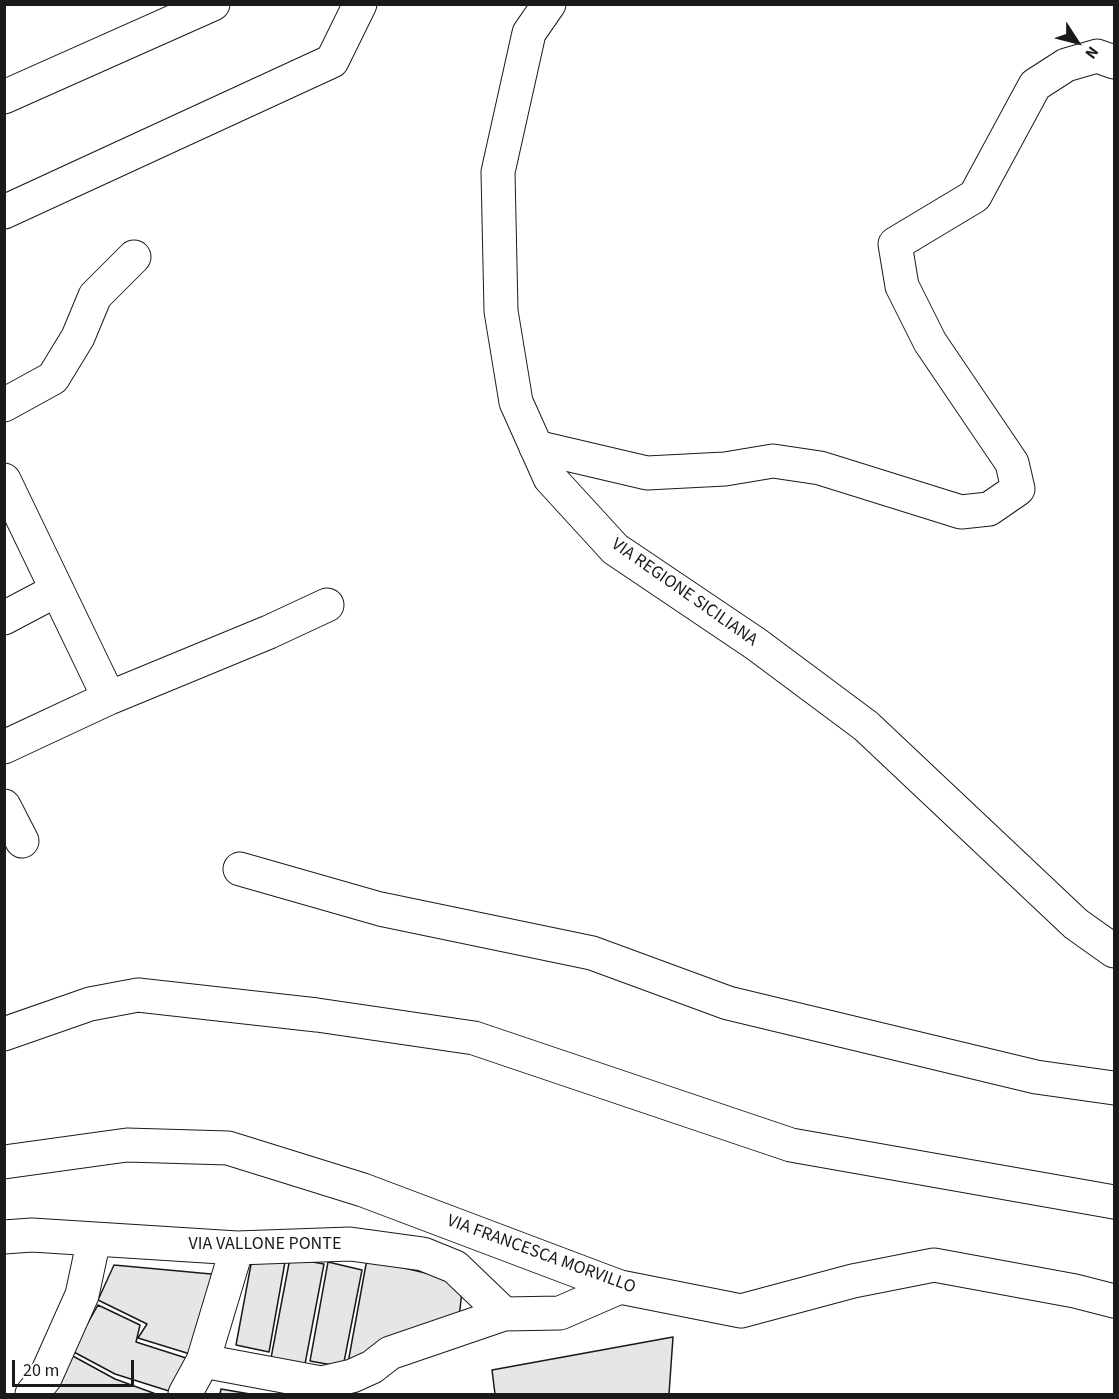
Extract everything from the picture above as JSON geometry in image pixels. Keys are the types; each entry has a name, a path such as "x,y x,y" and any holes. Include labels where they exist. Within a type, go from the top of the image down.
{"street":[{"path":"4,97 213,4"},
{"path":"4,212 332,61 360,4"},
{"name":"VIA REGIONE SICILIANA","path":"549,4 529,33 498,172 501,311 516,402 550,478 615,549 756,644 866,726 1076,924 1114,951"},
{"path":"536,447 647,472 725,469 772,461 820,468 961,512 989,508 1018,489 1012,463 930,342 902,286 895,244 975,196 1035,85 1066,65 1097,56 1114,62"},
{"path":"4,405 53,378 78,337 95,296 134,257"},
{"path":"4,480 109,698"},
{"path":"4,618 57,590"},
{"path":"4,747 109,698 269,632 327,605"},
{"path":"4,806 22,841"},
{"path":"240,869 380,909 592,953 728,1003 1036,1077 1114,1088"},
{"path":"4,1034 90,1004 138,995 317,1015 474,1038 790,1145 1114,1202"},
{"name":"VIA FRANCESCA MORVILLO","path":"4,1162 128,1145 228,1148 363,1190 620,1287 741,1311 853,1281 934,1265 1075,1291 1114,1301"},
{"name":"VIA VALLONE PONTE","path":"4,1237 94,1239 237,1248 350,1244 423,1254 455,1267 504,1314"},
{"path":"32,1395 45,1378 82,1295 94,1239"},
{"path":"185,1395 202,1361 237,1248"},
{"path":"202,1361 321,1383 352,1376 372,1367 390,1353 504,1314 560,1313 620,1287"}],"building":[{"path":"290,1258 324,1264 305,1364 271,1358"},
{"path":"252,1259 285,1262 269,1352 236,1345"},
{"path":"367,1259 463,1282 459,1318 348,1363"},
{"path":"328,1262 362,1270 343,1367 310,1361"},
{"path":"114,1265 222,1275 190,1354 138,1338 147,1324 98,1300"},
{"path":"98,1305 140,1325 136,1342 186,1358 172,1392 115,1374 72,1351"},
{"path":"673,1337 669,1394 495,1394 492,1370"},
{"path":"71,1355 115,1379 156,1394 47,1394"},
{"path":"221,1389 250,1394 220,1394"}]}
